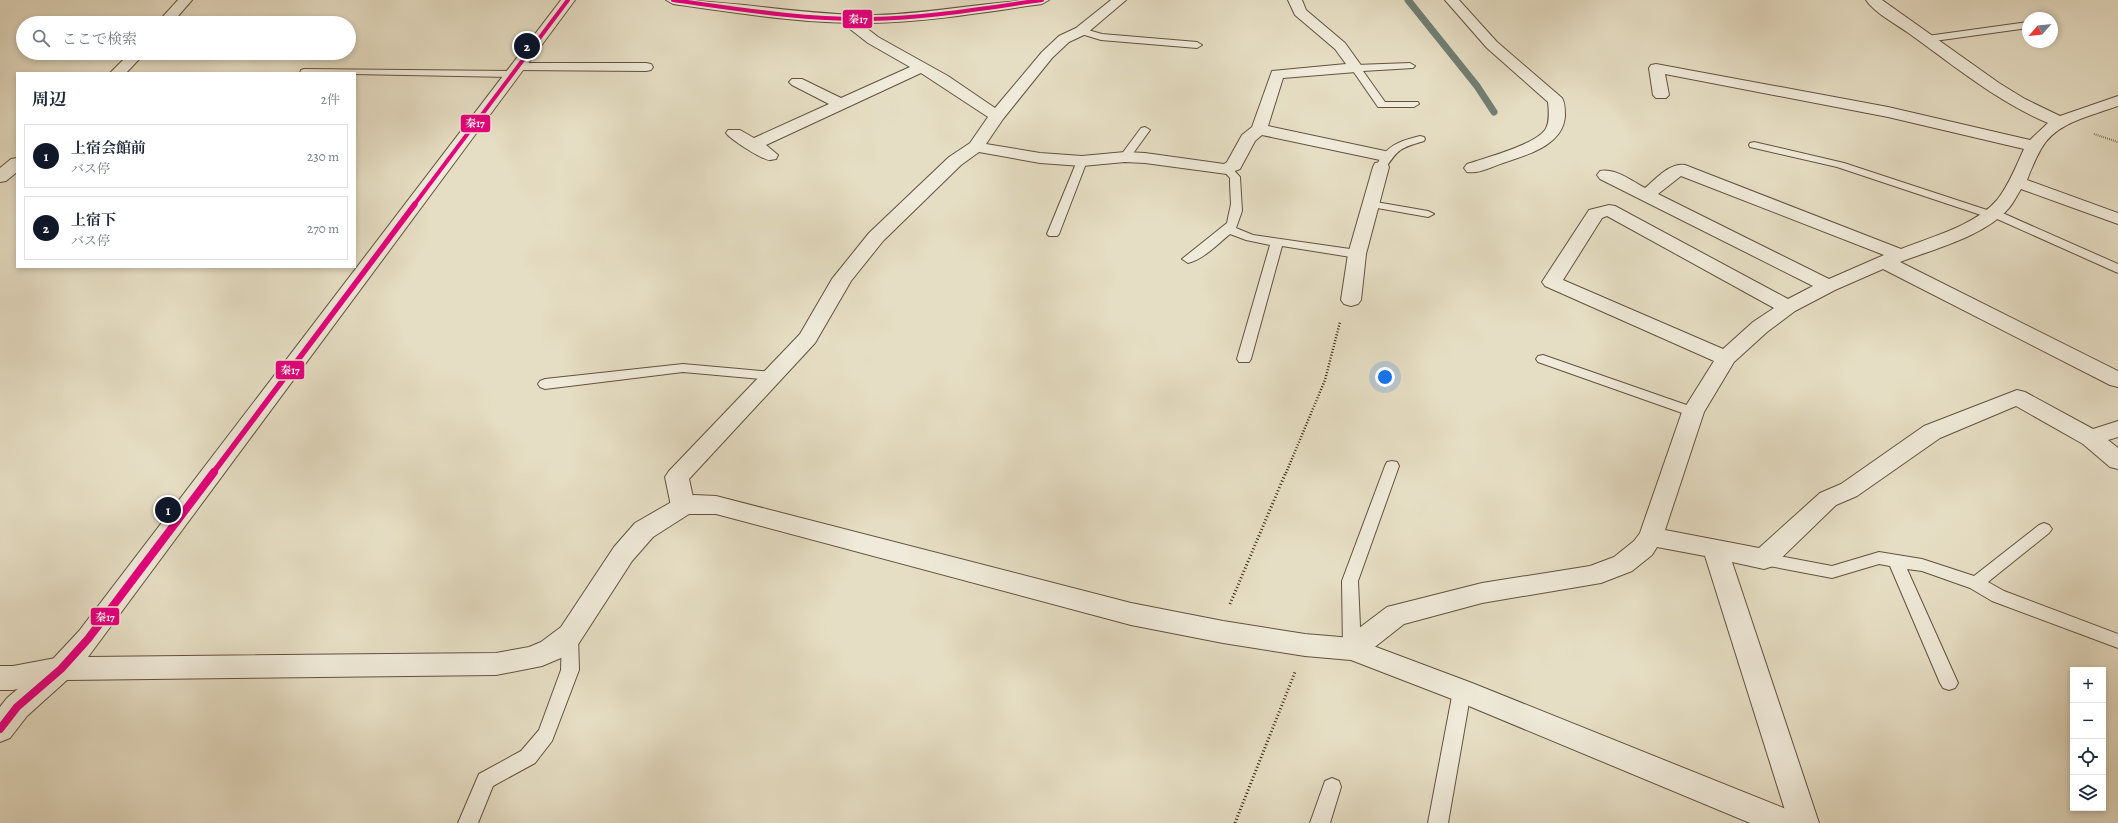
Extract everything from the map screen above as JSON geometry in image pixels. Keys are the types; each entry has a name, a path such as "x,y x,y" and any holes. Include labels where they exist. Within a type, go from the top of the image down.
{"street":[{"path":"170,16 185,0"},
{"path":"0,729 17,707 61,669 88,639 568,0"},
{"path":"673,0 846,19 909,18 1042,0"},
{"path":"684,506 677,477 808,338 842,279 876,237 955,161 976,147 997,116 1047,55 1064,39 1081,31 1119,0"},
{"path":"1296,0 1300,12 1340,46 1356,68"},
{"path":"1452,0 1492,45 1556,101 1558,116 1551,134 1528,148 1473,168"},
{"path":"1873,0 1985,80 2042,116 2059,122"},
{"path":"846,19 873,40 921,67 997,116"},
{"path":"119,72 131,60"},
{"path":"516,70 646,67"},
{"path":"753,145 921,67"},
{"path":"976,147 1040,158 1082,161 1126,157 1227,170 1234,165 1248,138 1259,129 1277,74 1356,68"},
{"path":"1661,95 1656,68 1888,112 2034,146"},
{"path":"797,82 841,104"},
{"path":"1352,649 1396,615 1482,593 1592,576 1623,564 1643,548 1650,536 1693,412 1726,358 1760,327 1788,307 1828,286 1964,231 1992,214 2003,204 2017,182 2034,146 2047,131 2059,122 2118,101"},
{"path":"1259,129 1383,161 1357,254 1351,300"},
{"path":"734,133 770,155"},
{"path":"0,177 16,164"},
{"path":"1647,195 1679,169 1892,259 2118,380"},
{"path":"1606,175 1828,286"},
{"path":"2017,182 2118,219"},
{"path":"1726,358 1552,282 1595,214 1609,210 1788,307"},
{"path":"1650,536 1764,559 1828,499 1849,490 1932,432 2018,397 2091,438 2118,461"},
{"path":"2091,438 2118,429"},
{"path":"0,678 13,678 61,669 496,664 532,658 551,650 570,635 623,554 644,530 684,506 694,504 716,505 1131,614 1223,632 1305,645 1352,649 1462,691 1785,823"},
{"path":"1715,549 1804,823"}],"lane":[{"path":"1927,40 2022,26"},
{"path":"1081,31 1101,37 1197,45"},
{"path":"1356,68 1410,66"},
{"path":"1356,68 1382,105 1414,104"},
{"path":"304,72 516,70"},
{"path":"1126,157 1145,130"},
{"path":"1383,161 1401,144 1420,139"},
{"path":"1754,145 1840,165 1992,214 2118,269"},
{"path":"1053,234 1082,161"},
{"path":"1188,259 1199,253 1229,229 1234,222 1238,199 1235,177 1227,170"},
{"path":"1370,204 1428,214"},
{"path":"1229,229 1250,238 1357,254"},
{"path":"1244,359 1276,242"},
{"path":"1543,359 1693,412"},
{"path":"545,384 683,368 772,376"},
{"path":"1352,649 1350,581 1392,466"},
{"path":"1976,583 2044,529"},
{"path":"1764,559 1832,572 1879,558 1922,565 1976,583 1998,596 2118,641"},
{"path":"1896,561 1949,683"},
{"path":"468,823 486,780 528,757 546,735 570,670 570,635"},
{"path":"1438,823 1462,691"},
{"path":"1320,823 1332,787"}],"path":[{"path":"1227,612 1325,380 1345,302 1351,300"},
{"path":"1235,823 1305,645"}],"waterway":[{"path":"1408,0 1477,86 1494,112"}],"transit line":[{"name":"秦17","path":"0,729 17,707 61,669 88,639 568,0"},
{"name":"秦17","path":"673,0 796,16 845,19 935,15 1042,0"}],"place":[{"name":"上宿下","path":"527,46"},
{"name":"上宿会館前","path":"168,510"}]}
